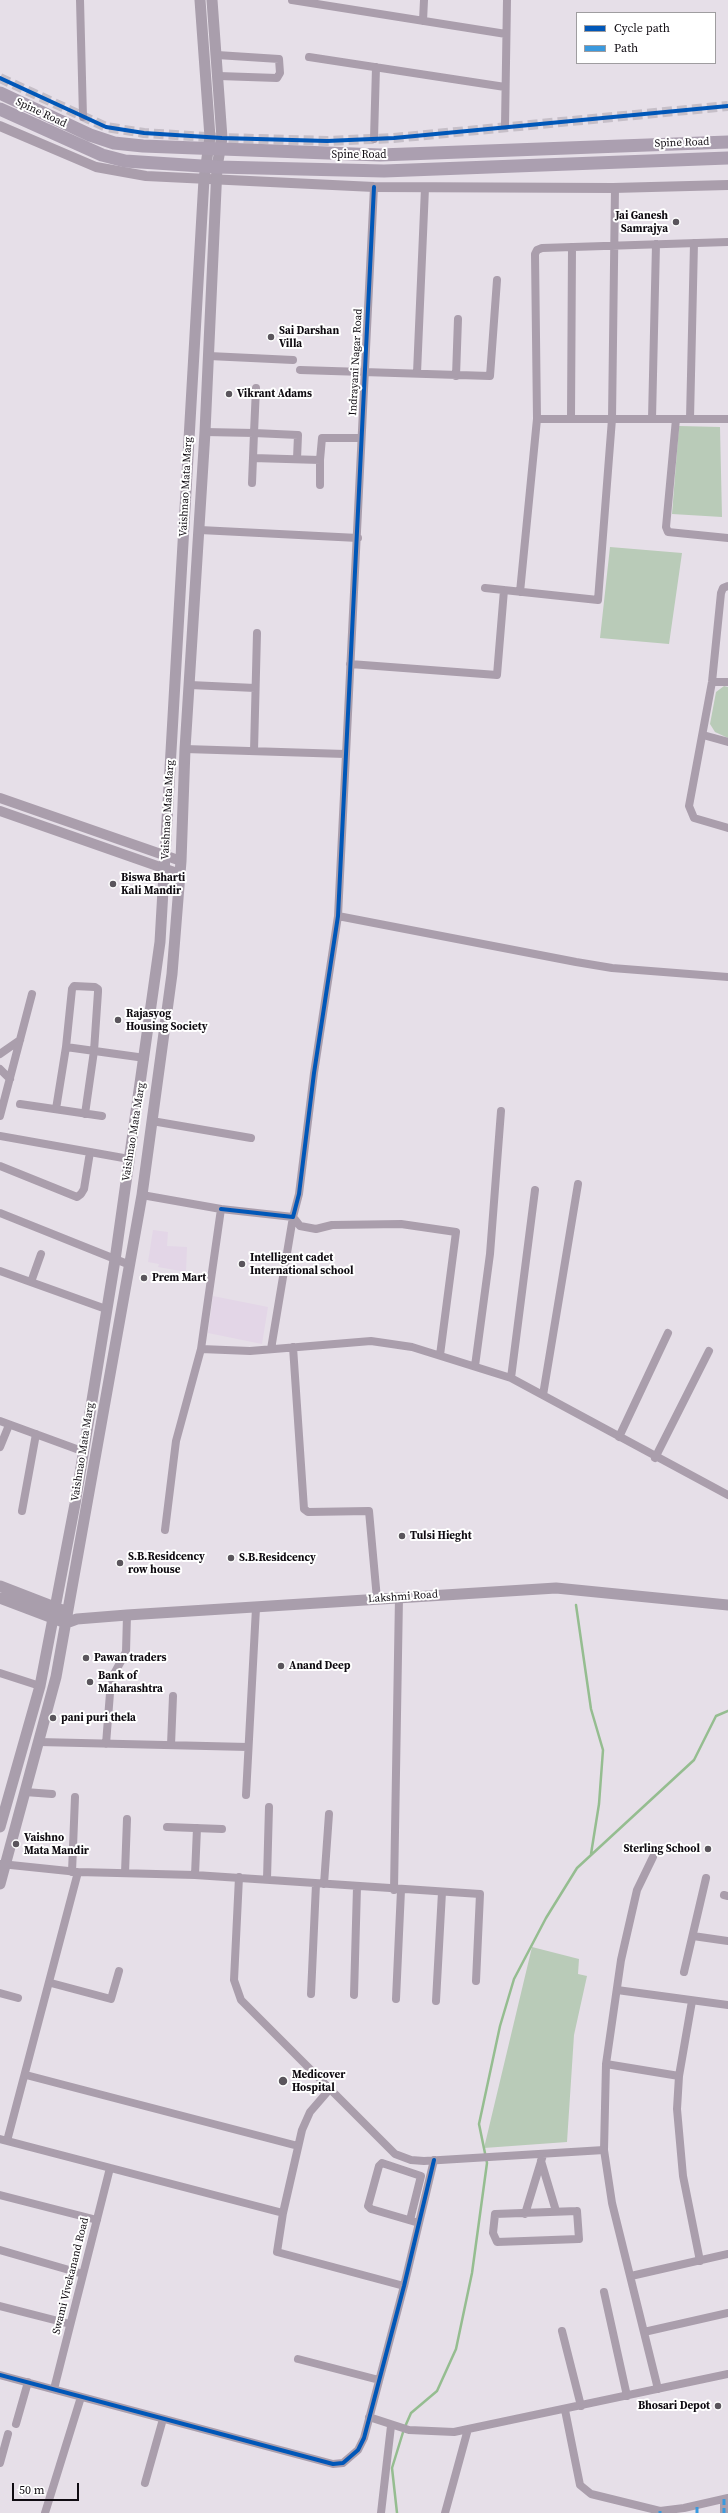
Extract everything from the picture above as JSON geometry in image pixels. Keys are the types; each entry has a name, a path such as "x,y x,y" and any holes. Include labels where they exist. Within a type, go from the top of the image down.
{"main road":[{"path":"200,0 215,144"},
{"path":"212,0 219,76 215,144"},
{"name":"Spine Road","path":"0,93 90,135 114,143 215,144 380,155 728,142"},
{"name":"Spine Road","path":"0,109 102,155 211,173 384,171 728,158"},
{"name":"Vaishnao Mata Marg","path":"0,1827 40,1686 56,1608 115,1260 145,1058 160,942 194,363 211,173 215,144"},
{"name":"Vaishnao Mata Marg","path":"0,1884 3,1865 26,1792 56,1677 142,1195 172,974 181,861 185,749 200,530 209,359 211,173"},
{"path":"194,363 209,359"},
{"path":"0,1586 56,1608 67,1617"},
{"name":"Lakshmi Road","path":"67,1617 77,1619 556,1588 728,1605"},
{"path":"0,1598 54,1619 67,1617"}],"street":[{"path":"80,0 83,117"},
{"path":"296,0 506,34"},
{"path":"423,21 424,0"},
{"path":"505,126 508,0"},
{"path":"217,54 279,59 280,74 277,78 219,76"},
{"path":"309,57 505,87"},
{"path":"374,139 376,67"},
{"name":"Spine Road","path":"0,126 74,159 108,171 146,176 211,173 374,187 425,188 615,188 728,184"},
{"name":"Indrayani Nagar Road","path":"271,1349 293,1218 299,1194 314,1073 338,916 344,754 358,538 364,372 374,187"},
{"path":"418,373 425,188"},
{"path":"485,588 598,600 612,419 616,245 615,188"},
{"path":"520,592 537,419 535,254 537,250 542,248 728,242"},
{"path":"690,419 694,243"},
{"path":"652,419 656,244"},
{"path":"570,418 572,247"},
{"path":"300,370 490,376 497,280"},
{"path":"456,376 458,319"},
{"path":"209,359 293,360"},
{"path":"252,483 256,388"},
{"path":"537,419 728,419"},
{"path":"676,419 666,527 668,532 728,538"},
{"path":"205,432 298,435 298,459"},
{"path":"320,485 322,438 361,438"},
{"path":"253,458 320,460"},
{"path":"200,530 358,538"},
{"path":"728,586 723,588 721,593 712,682 689,806 690,812 701,821 728,828"},
{"path":"350,664 497,675 504,590"},
{"path":"254,751 257,634"},
{"path":"712,682 728,682"},
{"path":"190,685 255,688"},
{"path":"703,735 728,742"},
{"path":"185,749 344,754"},
{"path":"0,798 181,861"},
{"path":"0,811 180,874"},
{"path":"338,916 612,968 728,977"},
{"path":"56,1109 74,986 95,987 98,989 98,992 94,1051 85,1114"},
{"path":"0,1116 32,994"},
{"path":"0,1054 20,1040"},
{"path":"66,1047 145,1058"},
{"path":"0,1069 10,1079"},
{"path":"20,1104 102,1116"},
{"path":"475,1366 490,1254 501,1111"},
{"path":"152,1121 251,1138"},
{"path":"0,1136 129,1159"},
{"path":"0,1166 77,1197 82,1194 84,1188 90,1152"},
{"path":"543,1395 578,1184"},
{"path":"511,1378 535,1190"},
{"path":"142,1195 293,1218 300,1226 316,1229 332,1225 401,1224 456,1232 440,1355"},
{"path":"165,1530 176,1441 201,1349 222,1208"},
{"path":"0,1213 130,1265"},
{"path":"31,1282 41,1254"},
{"path":"0,1270 106,1309"},
{"path":"619,1437 668,1333"},
{"path":"201,1349 293,1348 371,1341 412,1347 511,1378 655,1458 728,1495"},
{"path":"293,1348 304,1509 308,1512 369,1511 377,1599"},
{"path":"655,1458 708,1351"},
{"path":"0,1421 82,1451"},
{"path":"0,1447 9,1425"},
{"path":"22,1511 36,1434"},
{"path":"396,1999 399,1597"},
{"path":"246,1795 256,1608"},
{"path":"106,1744 110,1693 114,1674 126,1652 127,1615"},
{"path":"0,1673 40,1686"},
{"path":"171,1745 173,1696"},
{"path":"39,1742 248,1747"},
{"path":"26,1792 52,1794"},
{"path":"75,1797 75,1872 51,1983 26,2075 4,2140 283,2213"},
{"path":"267,1879 269,1807"},
{"path":"324,1884 329,1814"},
{"path":"125,1873 127,1820"},
{"path":"167,1827 222,1829"},
{"path":"195,1874 197,1828"},
{"path":"653,1857 637,1890 617,1990 606,2064 604,2150 612,2203 658,2389"},
{"path":"3,1865 75,1872 195,1874 397,1890 480,1894 476,1981"},
{"path":"239,1877 234,1980 236,1991 251,2012 395,2154 411,2160 434,2160 513,2156 542,2157 604,2150"},
{"path":"684,1972 706,1878"},
{"path":"311,1994 316,1884"},
{"path":"354,1995 357,1887"},
{"path":"436,2001 442,1892"},
{"path":"693,1936 728,1941"},
{"path":"51,1983 112,1999 119,1971"},
{"path":"617,1990 728,2005"},
{"path":"0,1993 18,1998"},
{"path":"692,2001 679,2076 679,2140 683,2176 700,2261"},
{"path":"606,2064 679,2076"},
{"path":"26,2075 298,2146"},
{"path":"329,2090 310,2112 298,2146 283,2213 277,2249 280,2253 404,2286"},
{"path":"542,2157 556,2211"},
{"path":"525,2214 542,2157"},
{"path":"0,2375 333,2464 343,2463 358,2450 369,2417 404,2286 434,2160"},
{"path":"410,2220 421,2176 382,2163 378,2166 368,2206 371,2209 419,2223"},
{"name":"Swami Vivekanand Road","path":"54,2390 110,2168"},
{"path":"0,2195 97,2220"},
{"path":"556,2211 577,2211 579,2239 497,2242 493,2233 495,2214 525,2214 556,2211"},
{"path":"0,2250 83,2274"},
{"path":"630,2276 728,2254"},
{"path":"604,2292 627,2396"},
{"path":"0,2306 70,2324"},
{"path":"644,2332 728,2313"},
{"path":"562,2331 581,2406"},
{"path":"298,2359 379,2380"},
{"path":"369,2417 395,2427 409,2430 443,2432 468,2429 565,2410 728,2374"},
{"path":"16,2424 28,2382"},
{"path":"45,2513 81,2397"},
{"path":"565,2410 578,2477 584,2490 602,2498 660,2512 697,2509 726,2499 724,2513"},
{"path":"145,2483 163,2419"},
{"path":"380,2513 395,2427"},
{"path":"445,2513 468,2429"},
{"path":"0,2463 8,2434"}],"shaded area":[{"path":"153,1230 168,1232 167,1246 187,1247 186,1272 158,1267 159,1264 148,1262"},
{"path":"213,1296 268,1307 262,1344 208,1333"}],"green space":[{"path":"679,426 720,427 722,517 672,514"},
{"path":"610,547 682,553 669,644 600,638"},
{"path":"724,686 728,687 728,738 715,732 710,724 716,692"},
{"path":"532,1947 579,1959 578,1974 587,1976 574,2035 567,2142 484,2148"}],"waterway":[{"path":"576,1605 591,1709 603,1750 599,1804 591,1854"},
{"path":"397,2513 392,2468 404,2429 411,2413 437,2391 456,2349 472,2273 487,2163 479,2124 500,2026 514,1979 546,1918 577,1868 694,1760 716,1716 728,1711"}],"tunnel":[{"path":"0,78 106,127 144,133 222,138 327,141 394,138 728,106"}],"marked path":[{"path":"724,2499 724,2513"},
{"path":"697,2505 697,2513"}],"cycle path":[{"path":"0,78 106,127 144,133 222,138 327,141 394,138 728,106"},
{"path":"221,1209 293,1217 299,1194 314,1073 338,916 374,187"},
{"path":"0,2375 333,2464 343,2463 358,2450 364,2438 404,2286 434,2160"}],"place":[{"name":"Jai Ganesh Samrajya","path":"676,222"},
{"name":"Sai Darshan Villa","path":"271,337"},
{"name":"Vikrant Adams","path":"229,394"},
{"name":"Biswa Bharti Kali Mandir","path":"113,884"},
{"name":"Rajasyog Housing Society","path":"118,1020"},
{"name":"Intelligent cadet International school","path":"242,1264"},
{"name":"Prem Mart","path":"144,1278"},
{"name":"Tulsi Hieght","path":"402,1536"},
{"name":"S.B.Residcency","path":"231,1558"},
{"name":"S.B.Residcency row house","path":"120,1563"},
{"name":"Pawan traders","path":"86,1658"},
{"name":"Anand Deep","path":"281,1666"},
{"name":"Bank of Maharashtra","path":"90,1682"},
{"name":"pani puri thela","path":"53,1718"},
{"name":"Vaishno Mata Mandir","path":"16,1844"},
{"name":"Sterling School","path":"708,1849"},
{"name":"Medicover Hospital","path":"283,2081"},
{"name":"Bhosari Depot","path":"718,2406"}]}
